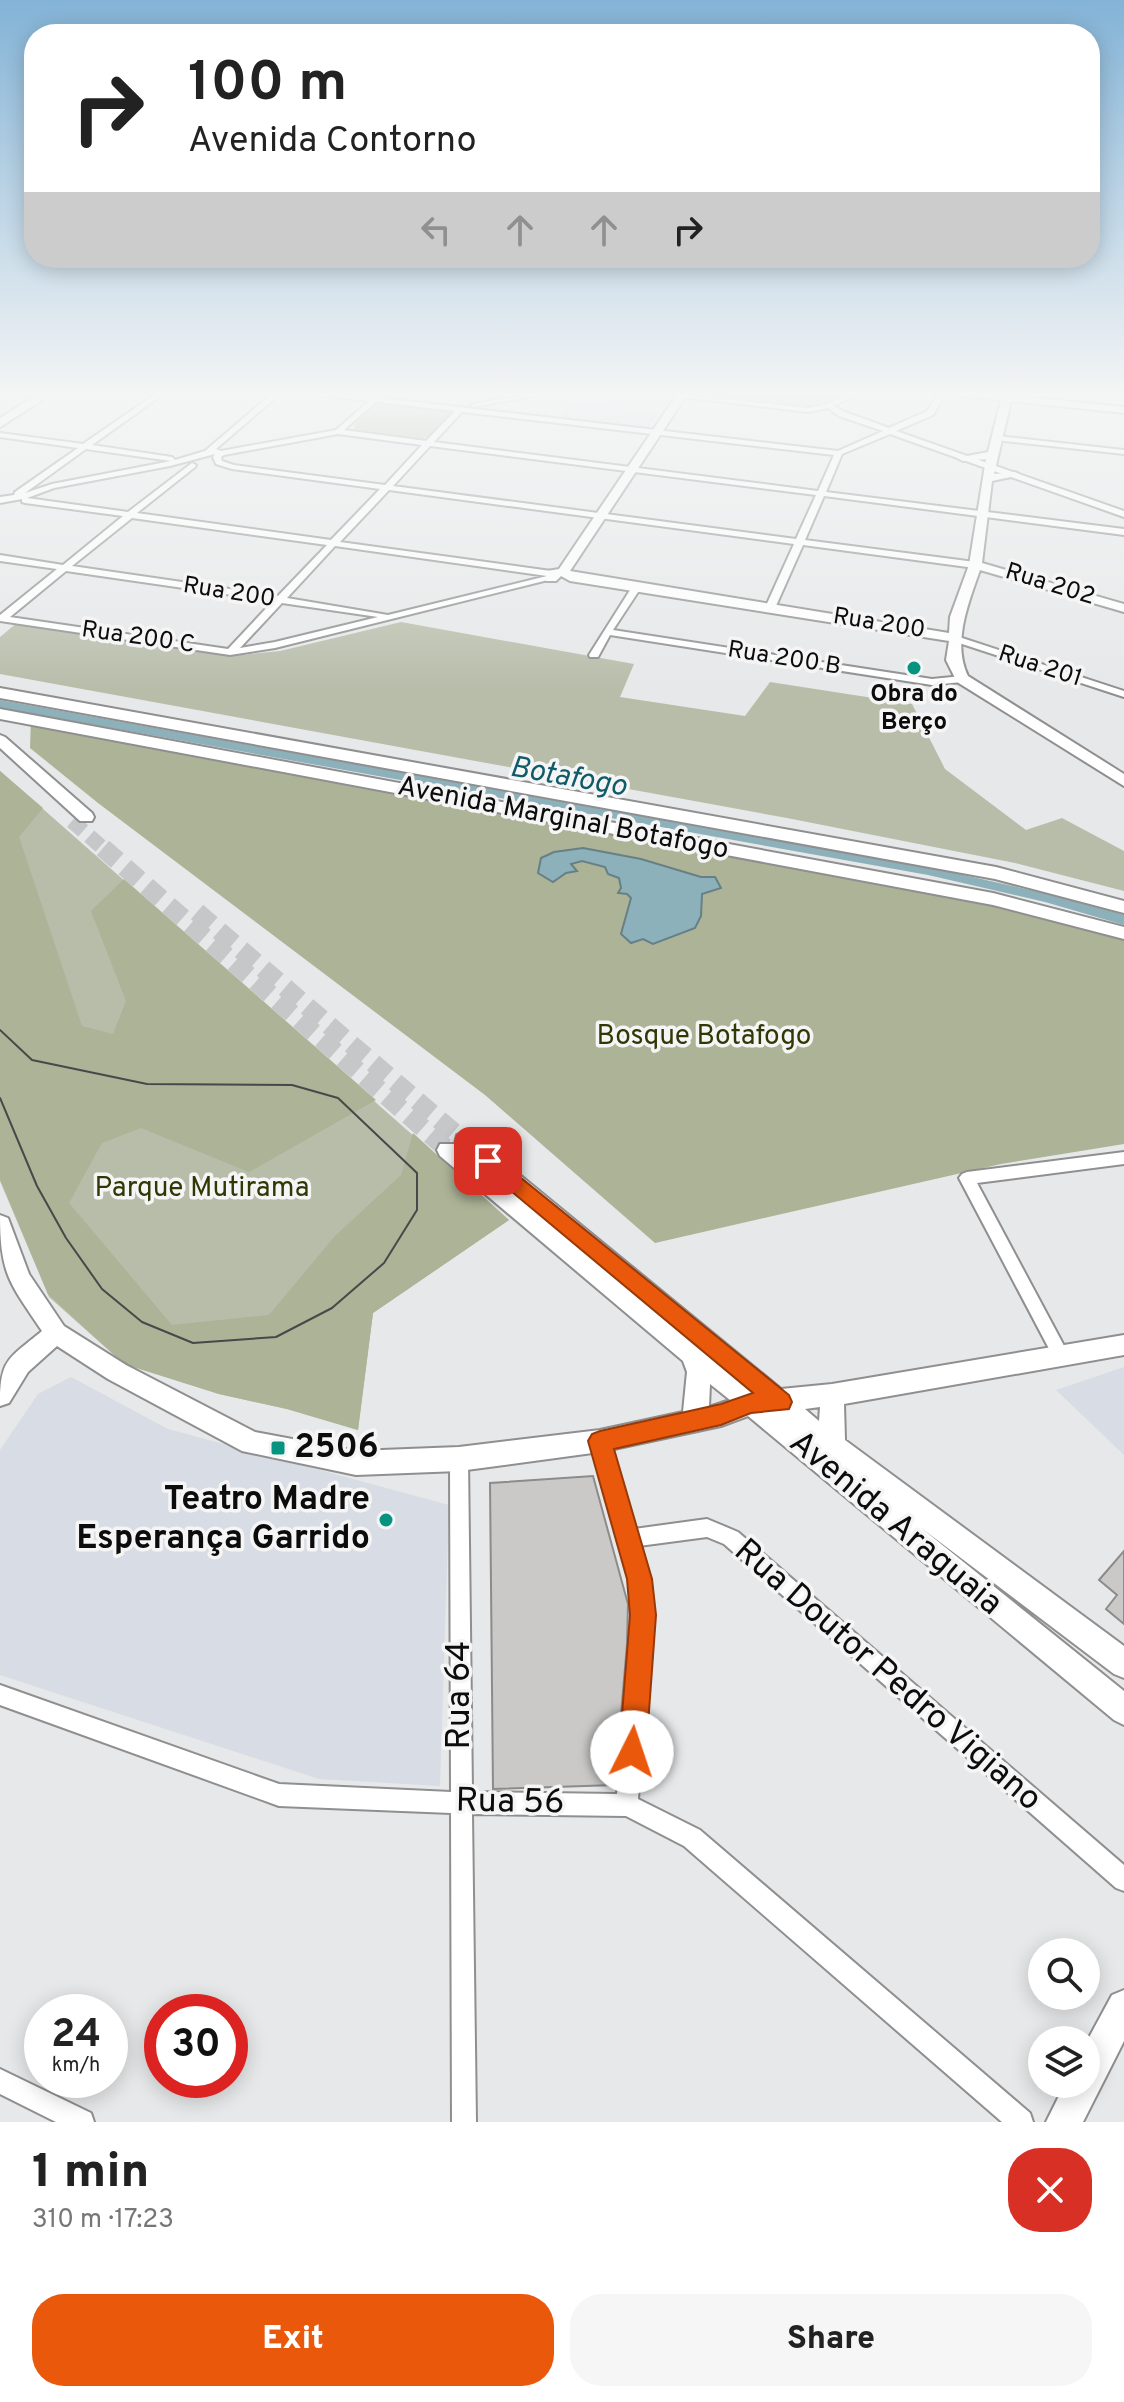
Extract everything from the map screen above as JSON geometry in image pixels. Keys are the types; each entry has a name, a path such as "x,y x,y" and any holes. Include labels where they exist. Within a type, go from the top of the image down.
{"main road":[{"name":"Avenida Marginal Botafogo","path":"0,693 996,873 1124,907"},
{"name":"Avenida Marginal Botafogo","path":"0,714 993,899 1124,933"}],"street":[{"path":"0,507 21,492"},
{"path":"42,497 47,492"},
{"path":"1,618 156,492"},
{"path":"230,652 383,492"},
{"path":"426,492 975,565"},
{"path":"0,500 42,497 131,513 559,575 616,492"},
{"path":"812,492 1124,532"},
{"path":"956,639 957,617 975,565 985,492"},
{"path":"1063,492 1124,514"},
{"path":"770,608 820,493"},
{"name":"Rua 200","path":"0,558 393,616 559,575 935,633 956,639 953,660 962,679"},
{"name":"Rua 202","path":"975,565 1124,608"},
{"path":"510,567 518,576 514,587"},
{"path":"594,655 635,589"},
{"path":"1089,597 1124,601"},
{"path":"338,608 343,613 341,629"},
{"name":"Rua 200 C","path":"1,618 230,652 275,645 393,616"},
{"path":"250,632 275,645"},
{"name":"Rua 200 B","path":"607,632 932,682 962,679"},
{"name":"Rua 201","path":"956,639 1124,694"},
{"path":"962,679 1124,781"},
{"path":"0,740 79,819 0,757"},
{"name":"Avenida Araguaia","path":"1124,1664 832,1443 456,1146 923,1549 1124,1710"},
{"path":"1062,1357 967,1178 1124,1158"},
{"path":"0,1224 19,1278 56,1333 117,1372 251,1443 356,1463 459,1459 600,1441 695,1420 751,1403 832,1395 1124,1345"},
{"path":"0,1395 19,1365 56,1333"},
{"path":"692,1352 699,1372 695,1420"},
{"path":"832,1395 832,1443"},
{"path":"600,1441 639,1579 643,1615 627,1805"},
{"name":"Rua 64","path":"459,1459 464,2122"},
{"name":"Rua Doutor Pedro Vigiano","path":"629,1539 707,1528 731,1538 1124,1880"},
{"name":"Rua 56","path":"0,1695 279,1795 460,1803 627,1805 692,1838 1021,2122"},
{"path":"1100,2052 1124,2007"},
{"path":"0,2081 82,2122"},
{"path":"1064,2122 1076,2098"}],"shaded area":[{"path":"1124,1367 1124,1455 1056,1390"},
{"path":"71,1377 168,1429 449,1505 440,1786 319,1779 0,1675 0,1450 38,1394"}],"green space":[{"path":"18,622 230,656 280,651 401,622 634,664 620,697 745,716 770,682 912,704 945,769 1026,830 1062,818 1124,851 1124,891 1015,863 787,818 0,674 0,637"},
{"name":"Bosque Botafogo","path":"31,718 350,773 963,898 1124,939 1124,1144 1001,1164 655,1243 485,1095 98,803 30,748"},
{"name":"Parque Mutirama","path":"0,771 509,1220 373,1313 358,1430 287,1409 219,1394 124,1364 49,1297 0,1181"},
{"name":"Parque Mutirama","path":"0,771 43,808 19,837 82,1026 113,1034 126,1001 91,911 124,879 376,1100 249,1172 141,1128 102,1143 69,1203 172,1325 269,1315 335,1236 401,1175 413,1133 509,1220 373,1313 358,1430 287,1409 219,1394 124,1364 48,1294 0,1179"}],"water":[{"path":"583,848 641,859 701,877 715,877 721,888 702,894 701,916 695,928 653,944 643,939 631,943 621,934 631,898 618,893 621,888 619,878 608,874 605,867 582,861 571,864 577,871 566,873 553,882 538,873 541,858 554,852"}],"building":[{"path":"593,1476 628,1604 615,1785 493,1789 490,1483"},
{"path":"1124,1551 1124,1624 1106,1609 1117,1595 1099,1580"}],"waterway":[{"name":"Botafogo","path":"0,704 928,871 1048,898 1124,920"}],"tunnel":[{"path":"72,821 105,850"},
{"path":"103,848 448,1150"},
{"path":"197,912 464,1141"}],"tram line":[{"path":"0,1030 32,1060 147,1084 292,1085 338,1098 417,1173 417,1210 384,1263 332,1308 276,1337 193,1343 142,1322 102,1289 66,1238 37,1186 0,1098"}],"place":[{"name":"Obra do Berço","path":"914,668"},
{"name":"2506","path":"278,1448"},
{"name":"Teatro Madre Esperança Garrido","path":"386,1520"}],"route":[{"path":"488,1161 781,1402 751,1403 721,1415 600,1441 639,1579 643,1615 632,1752"}]}
